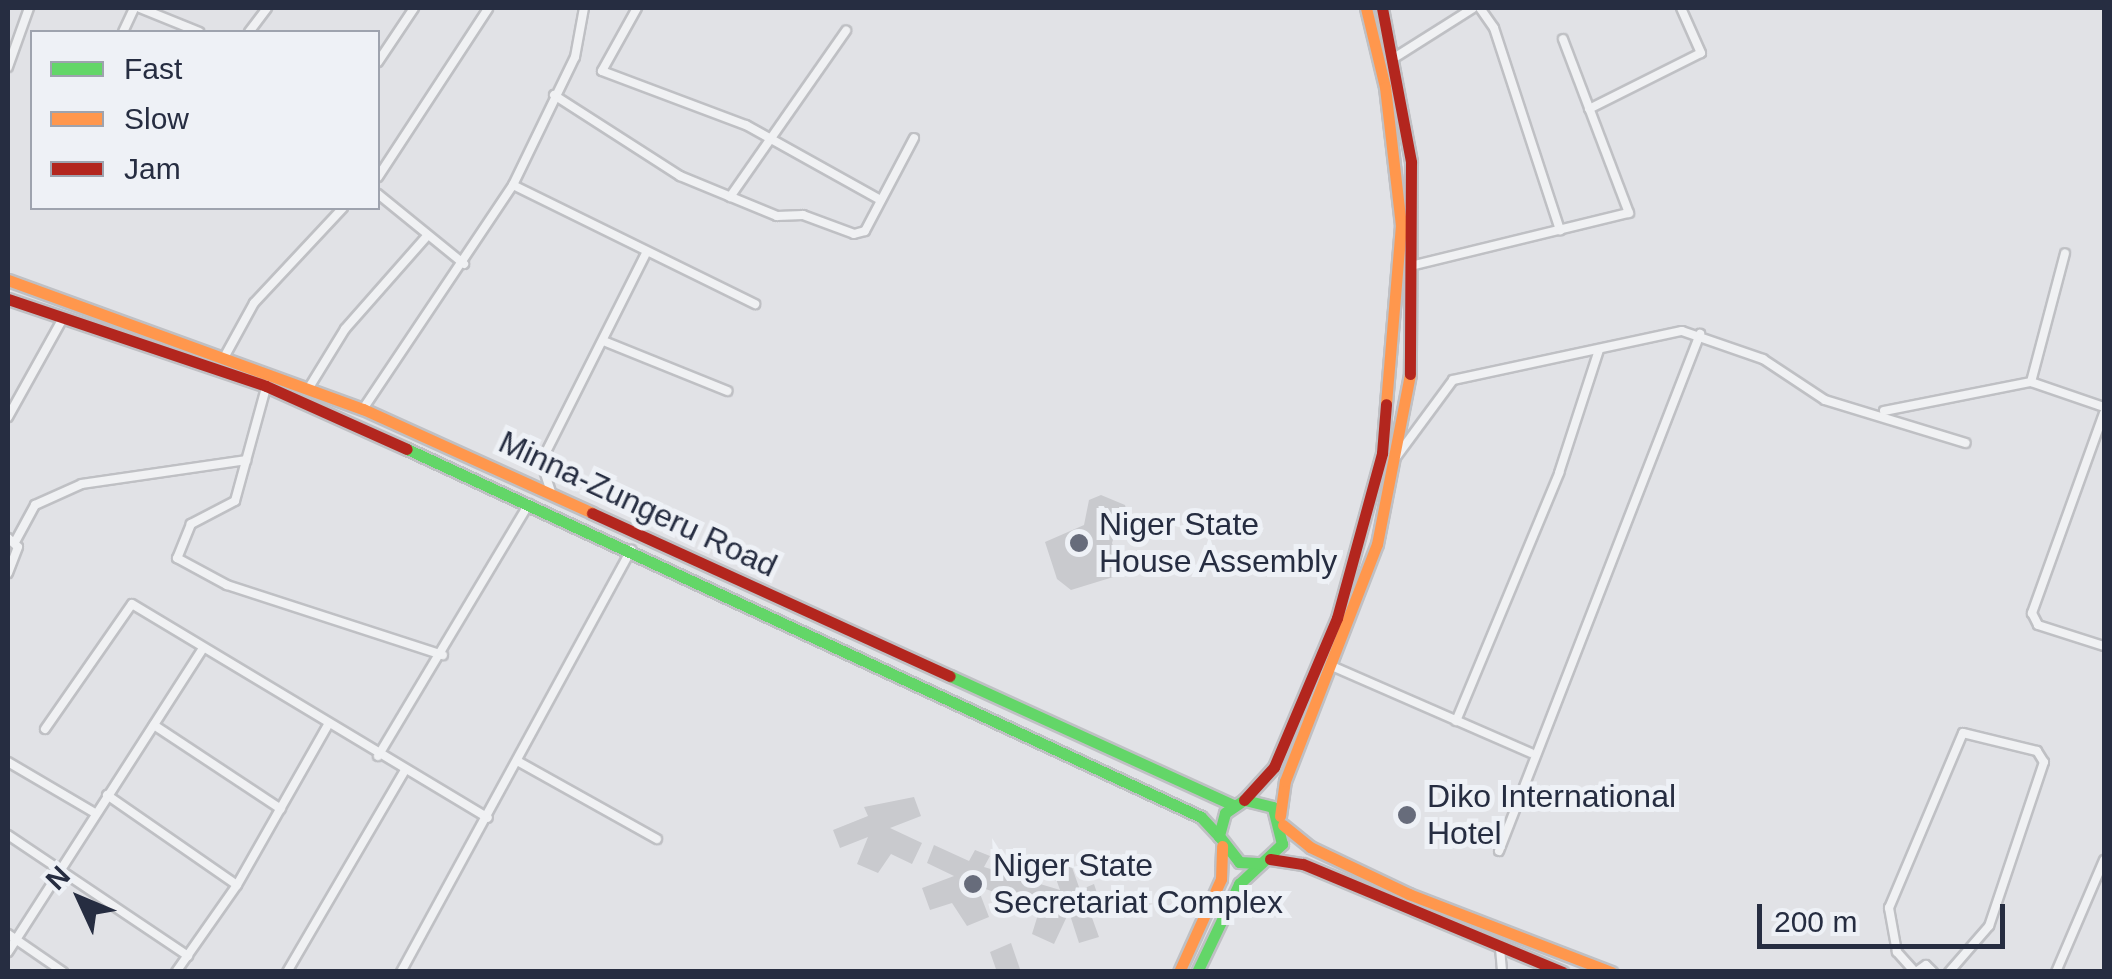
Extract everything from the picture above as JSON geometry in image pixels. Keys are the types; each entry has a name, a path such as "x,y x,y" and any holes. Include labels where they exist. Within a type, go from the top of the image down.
{"main road":[{"path":"1178,972 1221,880 1221,841 1238,802 1265,784 1337,618 1385,436 1402,225 1386,87 1366,8"},
{"path":"1197,972 1240,884 1265,861 1282,820 1285,781 1334,667 1398,456 1416,265 1411,162 1382,8"},
{"name":"Minna-Zungeru Road","path":"8,280 310,386 551,492 788,606 1238,802"},
{"name":"Minna-Zungeru Road","path":"8,299 266,386 631,550 1201,817 1221,841"},
{"path":"782,621 788,606"},
{"path":"1238,802 1264,802 1310,847 1409,894 1611,972"},
{"path":"1221,841 1239,862 1304,864 1562,972"}],"street":[{"path":"8,67 29,8"},
{"path":"124,30 137,8 194,30"},
{"path":"250,30 267,8"},
{"path":"380,59 414,8"},
{"path":"363,409 464,264 513,184 575,57 584,8"},
{"path":"637,8 602,71 769,138 881,200"},
{"path":"1394,58 1477,8 1494,28 1560,230"},
{"path":"1589,109 1701,53 1681,8"},
{"path":"380,175 488,9"},
{"path":"730,197 846,32"},
{"path":"1416,265 1629,214 1563,39"},
{"path":"554,94 669,170 730,197 860,234 914,138"},
{"path":"513,184 646,255 755,304"},
{"path":"380,196 464,264"},
{"path":"226,354 254,303 341,210"},
{"path":"310,386 345,329 428,234"},
{"path":"2031,382 2065,253"},
{"path":"551,492 540,462 606,342 646,255"},
{"path":"8,417 63,318"},
{"path":"1398,456 1453,380 1700,334 1763,359 1813,395 1879,412 1966,443"},
{"path":"1499,851 1530,754 1700,334"},
{"path":"606,342 727,391"},
{"path":"1456,720 1560,474 1599,350"},
{"path":"272,370 232,506 190,524 176,549 180,561 227,585 443,655"},
{"path":"1879,412 2031,382 2104,410 2032,612 2038,625 2104,646"},
{"path":"8,573 11,540 35,506 82,484 246,460"},
{"path":"378,756 443,655 529,504"},
{"path":"401,972 519,762 631,550"},
{"path":"45,729 127,604 404,772 488,818"},
{"path":"8,952 12,937 203,648"},
{"path":"1334,667 1530,754"},
{"path":"154,725 281,809"},
{"path":"176,972 236,885 328,725"},
{"path":"1934,972 1926,965 1915,972 1897,952 1889,908 1962,733 2037,751 2044,762 1989,926 1949,972"},
{"path":"8,762 95,813"},
{"path":"519,762 657,840"},
{"path":"287,972 404,772"},
{"path":"107,796 236,885"},
{"path":"8,835 60,866 188,956"},
{"path":"2056,972 2104,860"},
{"path":"12,937 63,972"},
{"path":"1500,948 1502,972"}],"building":[{"name":"Niger State House Assembly","path":"1101,495 1125,505 1129,520 1118,524 1112,543 1123,574 1071,590 1057,579 1045,542 1084,525 1089,500"},
{"name":"Niger State Secretariat Complex","path":"914,797 921,816 890,828 922,843 912,864 891,854 878,873 857,864 868,837 840,848 833,830 868,816 864,807"},
{"path":"934,845 969,861 975,850 990,856 984,867 1060,890 1050,862 1068,856 1080,890 1094,884 1100,902 1087,904 1099,937 1079,943 1069,912 1054,944 1032,934 1040,908 977,886 989,917 967,926 952,903 930,910 922,888 954,876 927,863"},
{"name":"Niger State Secretariat Complex","path":"1011,943 1021,972 997,972 990,952"}],"traffic: fast":[{"path":"407,449 1201,817 1219,836"},
{"path":"950,676 1233,805"},
{"path":"1197,972 1239,884 1282,844 1273,807 1244,800 1225,813 1219,836 1239,862 1261,863"}],"traffic: slow":[{"path":"1366,8 1385,87 1401,225 1386,404"},
{"path":"8,280 363,409 592,513"},
{"path":"1280,816 1285,781 1377,544 1410,374"},
{"path":"1283,825 1310,847 1409,894 1611,972"},
{"path":"1179,972 1221,879 1222,846"}],"traffic: jam":[{"path":"1382,8 1411,162 1410,374"},
{"path":"8,299 266,386 407,449"},
{"path":"1244,800 1274,767 1337,618 1382,453 1386,404"},
{"path":"592,513 950,676"},
{"path":"1270,859 1303,864 1562,972"}],"place":[{"name":"Niger State House Assembly","path":"1079,543"},
{"name":"Diko International Hotel","path":"1407,815"},
{"name":"Niger State Secretariat Complex","path":"973,884"}]}
